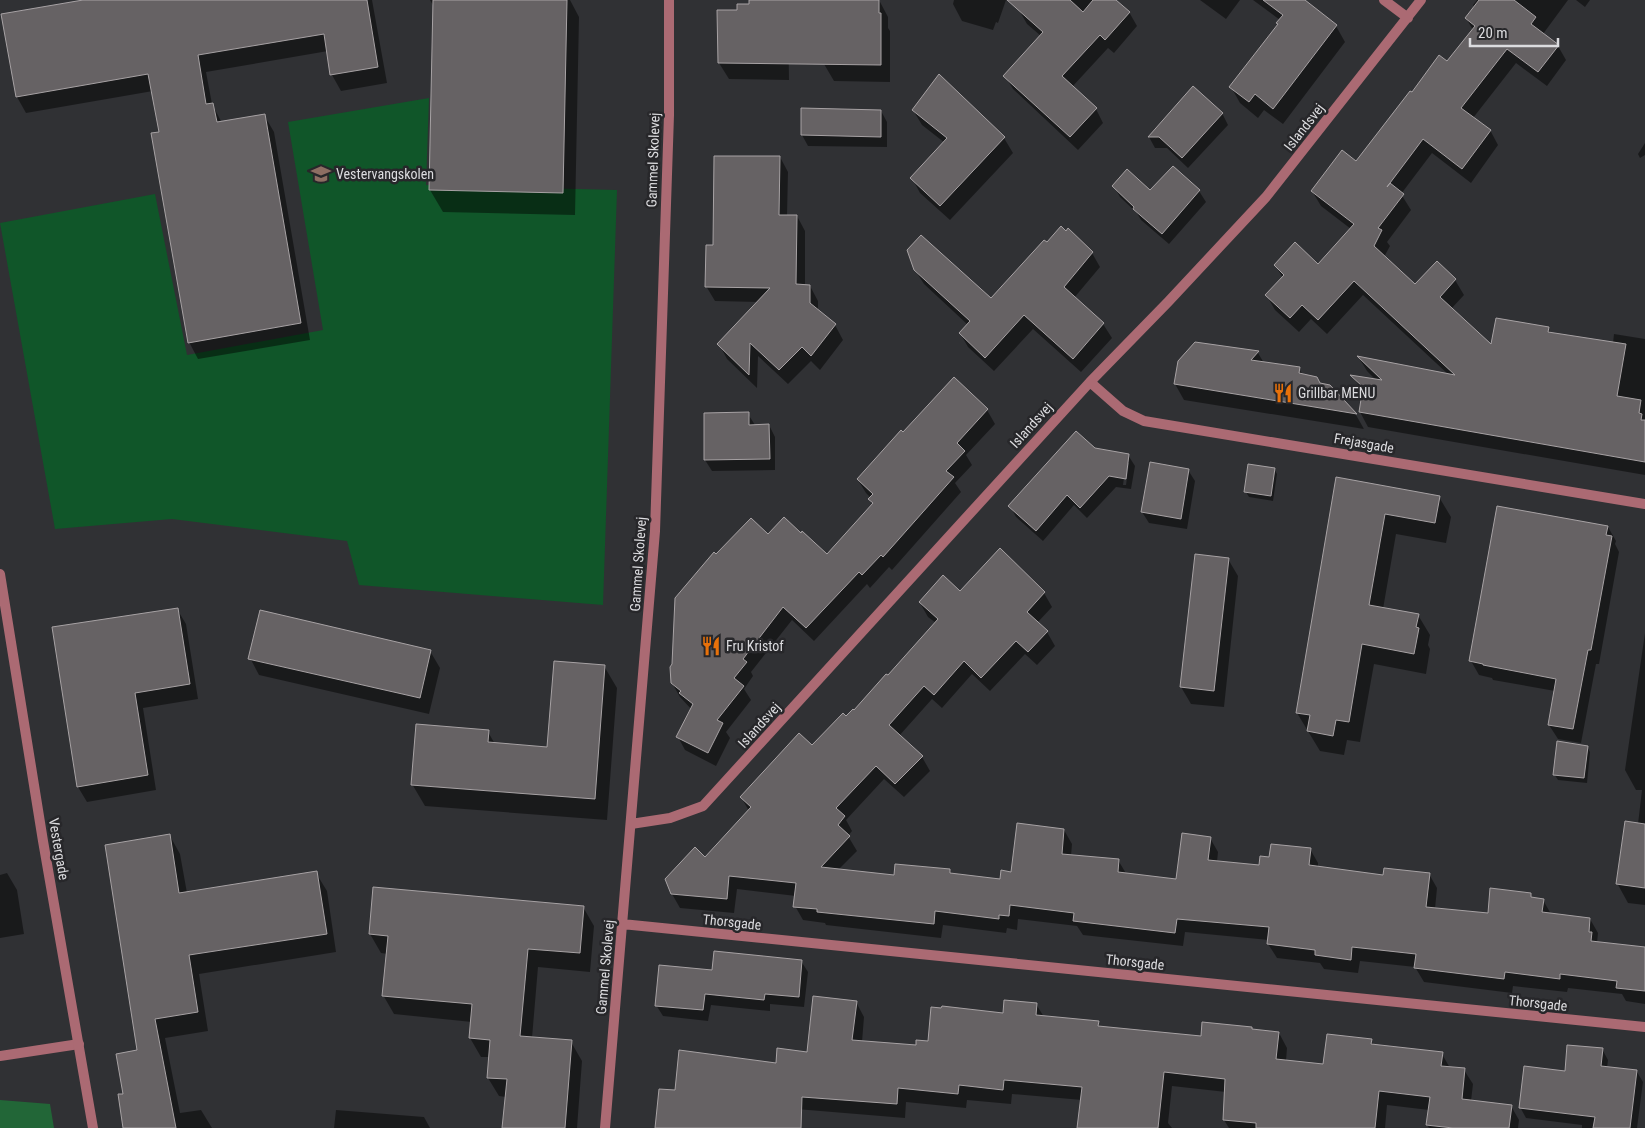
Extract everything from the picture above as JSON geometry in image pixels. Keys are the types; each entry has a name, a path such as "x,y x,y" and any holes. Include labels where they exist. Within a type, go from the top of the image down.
{"street":[{"name":"Gammel Skolevej","path":"605,1128 656,531 669,115 670,0"},
{"path":"1384,0 1408,18"},
{"name":"Islandsvej","path":"631,824 670,818 703,806 1090,382 1266,197 1421,0"},
{"name":"Frejasgade","path":"1090,382 1124,411 1144,421 1645,504"},
{"name":"Vestergade","path":"0,574 43,841 93,1128"},
{"name":"Thorsgade","path":"622,924 1645,1027"},
{"path":"0,1056 79,1044"}],"green space":[{"path":"429,98 426,185 617,190 603,605 359,585 347,541 172,519 55,529 0,223 155,194 187,355 323,330 288,122"},
{"path":"0,1100 50,1104 54,1128 0,1128"}],"building":[{"path":"83,0 367,0 378,67 330,75 324,34 198,55 206,104 213,103 217,122 265,114 301,323 188,343 151,133 159,132 148,74 16,97 1,14"},
{"path":"433,0 567,0 563,193 429,190"},
{"path":"749,0 879,0 879,13 881,13 881,65 718,63 717,10 737,10 737,4 749,4"},
{"path":"1007,0 1070,0 1083,12 1093,0 1116,0 1130,12 1105,40 1100,35 1062,76 1097,108 1070,137 1003,76 1043,32"},
{"path":"1263,0 1305,0 1337,25 1273,109 1255,94 1249,102 1229,87 1283,15"},
{"path":"1479,0 1514,0 1536,17 1531,24 1559,45 1538,72 1507,49 1461,108 1491,130 1462,169 1423,139 1390,183 1404,194 1378,228 1382,230 1374,246 1415,284 1437,261 1456,279 1440,297 1491,344 1496,318 1549,327 1548,332 1626,344 1617,396 1641,400 1639,413 1642,414 1641,420 1645,420 1645,462 1359,412 1363,387 1350,375 1382,380 1357,356 1455,375 1354,281 1318,320 1302,305 1290,318 1265,295 1284,275 1274,265 1295,242 1318,264 1354,224 1311,191 1342,150 1356,161 1410,91 1412,92 1439,55 1447,61 1475,26 1465,18"},
{"path":"939,74 1005,137 940,206 910,178 947,138 912,110"},
{"path":"1193,86 1223,113 1182,158 1159,137 1148,137"},
{"path":"801,108 881,110 881,137 801,135"},
{"path":"714,156 780,156 779,215 797,215 796,284 810,285 810,303 836,324 811,356 802,347 779,370 750,343 749,375 717,344 770,288 705,287 706,245 713,245"},
{"path":"1173,166 1200,190 1162,234 1133,209 1134,207 1112,186 1127,169 1150,190"},
{"path":"1061,226 1066,231 1068,228 1093,252 1064,287 1104,323 1073,359 1024,315 985,358 959,333 970,321 914,270 907,250 921,235 991,298 1044,240 1047,242"},
{"path":"1195,342 1259,351 1251,360 1300,367 1299,373 1317,377 1320,383 1330,385 1357,414 1174,384 1178,361"},
{"path":"954,377 988,409 957,443 965,451 946,471 954,477 883,557 881,555 862,575 859,572 806,628 783,607 743,659 747,662 734,678 744,686 717,720 723,723 708,753 676,737 693,704 679,693 681,691 671,683 670,667 672,664 675,598 714,552 716,554 751,518 768,534 784,517 827,554 873,503 868,499 873,494 857,479 901,430 903,432"},
{"path":"749,412 749,425 769,424 770,459 704,460 704,413"},
{"path":"1076,431 1095,448 1129,454 1126,479 1109,476 1080,508 1067,495 1036,531 1008,506"},
{"path":"1150,462 1189,469 1181,519 1141,512"},
{"path":"1248,464 1275,468 1271,496 1244,492"},
{"path":"1336,477 1440,496 1435,523 1385,514 1369,605 1419,614 1416,627 1419,628 1414,654 1362,644 1349,722 1336,720 1333,736 1307,731 1310,715 1296,713"},
{"path":"1497,506 1608,526 1606,535 1612,536 1591,650 1588,650 1573,729 1548,725 1556,679 1469,661"},
{"path":"1000,548 1045,592 1027,612 1048,631 1028,652 1016,641 981,678 964,661 934,695 924,686 889,725 923,756 895,784 876,766 836,808 845,816 838,825 850,836 821,867 894,875 895,864 950,869 950,873 1000,879 1001,870 1011,872 1017,823 1064,829 1062,854 1119,859 1118,872 1176,879 1182,833 1211,837 1208,860 1259,865 1260,856 1269,857 1271,844 1311,848 1309,865 1383,875 1384,868 1430,873 1426,907 1488,913 1490,888 1531,893 1531,897 1544,899 1542,912 1590,918 1589,932 1592,932 1591,941 1645,947 1645,991 1616,988 1617,981 1560,974 1560,979 1505,972 1504,979 1414,968 1416,954 1352,947 1351,960 1315,955 1315,950 1267,944 1269,927 1177,919 1175,933 1073,921 1074,913 1010,905 1009,916 999,915 999,919 935,911 934,924 817,912 817,909 793,907 796,883 729,876 727,899 671,894 665,879 695,847 705,857 751,807 740,797 799,733 812,745 843,713 846,716 854,710 938,619 919,602 943,575 960,591"},
{"path":"1195,554 1229,558 1214,691 1180,687"},
{"path":"178,608 190,684 135,693 148,775 77,787 52,627"},
{"path":"260,610 431,650 420,698 248,659"},
{"path":"554,661 605,665 595,799 411,785 416,724 489,730 488,742 547,747"},
{"path":"1557,741 1588,746 1584,778 1553,775"},
{"path":"1625,821 1645,824 1645,888 1616,884"},
{"path":"170,834 179,893 317,871 327,934 189,955 198,1012 155,1019 176,1128 123,1128 118,1094 123,1094 116,1054 137,1050 105,845"},
{"path":"373,887 584,906 580,953 528,949 520,1036 572,1040 565,1128 502,1128 507,1079 487,1078 490,1040 469,1038 472,1004 382,996 388,936 369,934"},
{"path":"714,951 802,960 799,997 765,994 764,1000 705,994 703,1010 655,1006 659,965 712,970"},
{"path":"813,996 857,1001 852,1040 916,1045 916,1040 928,1041 931,1007 941,1008 942,1006 1003,1013 1004,1000 1037,1003 1036,1015 1099,1021 1098,1026 1201,1036 1202,1022 1279,1032 1276,1059 1323,1064 1327,1034 1372,1039 1371,1044 1443,1052 1441,1066 1465,1068 1462,1099 1512,1105 1509,1128 1453,1128 1426,1125 1430,1097 1379,1091 1375,1128 1256,1128 1256,1123 1223,1120 1225,1079 1164,1072 1158,1128 1077,1128 1082,1087 1004,1080 1003,1090 959,1085 958,1094 898,1088 897,1104 802,1097 801,1128 655,1128 659,1089 675,1090 679,1050 776,1063 777,1048 807,1052"},
{"path":"1567,1045 1603,1048 1601,1066 1637,1070 1630,1128 1593,1128 1595,1117 1519,1108 1524,1066 1565,1071"}],"place":[{"name":"Vestervangskolen","path":"321,174"},
{"name":"Grillbar MENU","path":"1283,393"},
{"name":"Fru Kristof","path":"711,646"}]}
